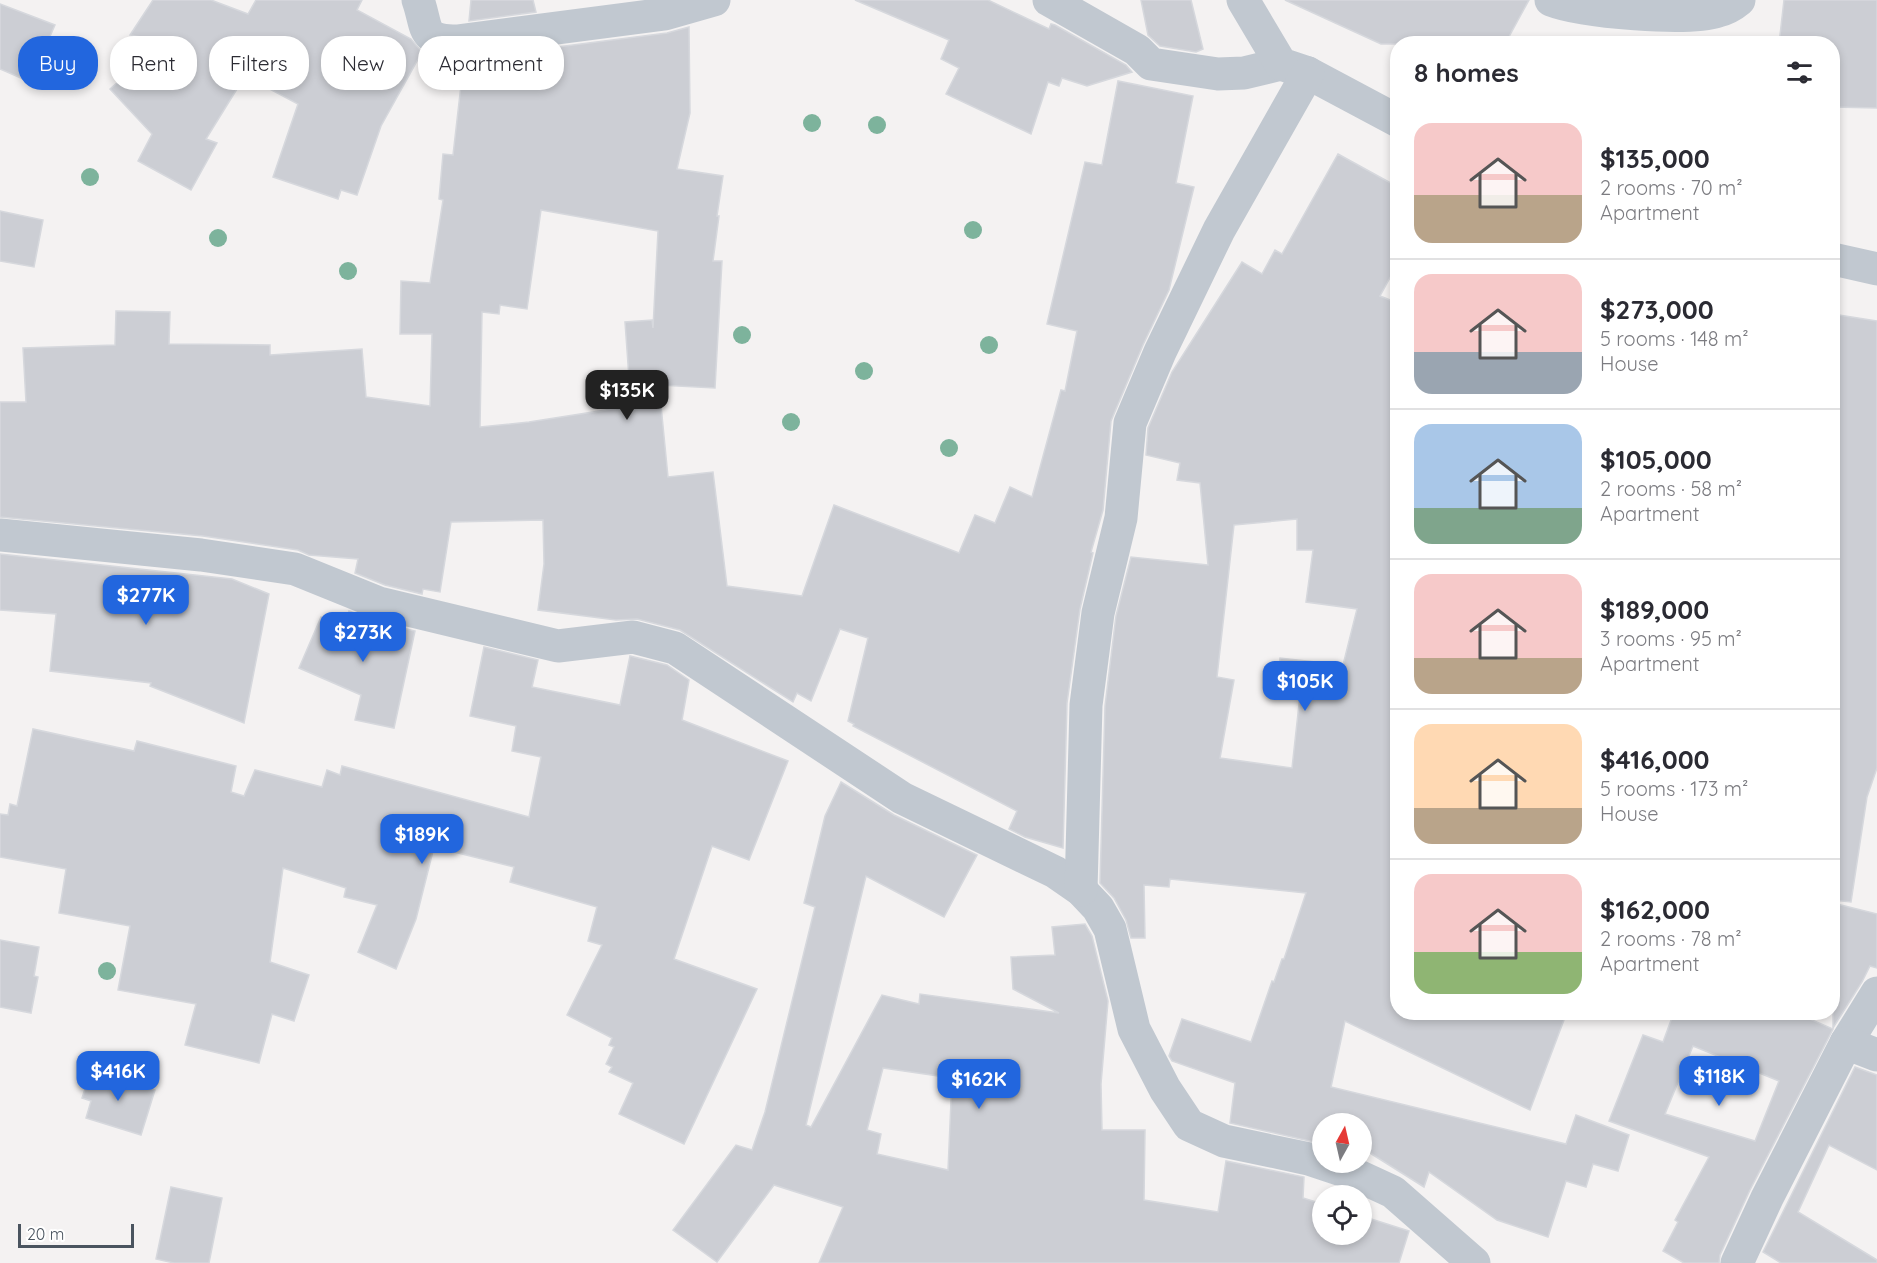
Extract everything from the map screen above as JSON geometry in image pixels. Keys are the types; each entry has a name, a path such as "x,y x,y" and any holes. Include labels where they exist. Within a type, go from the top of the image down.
{"street":[{"path":"418,0 426,32 435,39 457,41 664,14 714,0"},
{"path":"1048,0 1137,50 1151,64 1218,74 1295,68"},
{"path":"1243,0 1295,68 1390,117"},
{"path":"1551,0 1580,8 1658,15 1701,14 1718,11 1732,6 1739,0"},
{"path":"1081,890 1086,705 1098,613 1121,518 1130,423 1160,352 1295,68"},
{"path":"1840,261 1877,269"},
{"path":"0,535 201,555 295,569 379,603 558,646 633,637 675,648 902,798 1055,872 1081,890 1098,908 1110,929 1134,1029 1165,1089 1189,1125 1224,1141 1309,1159 1354,1174 1383,1187 1392,1192 1473,1263"},
{"path":"1737,1263 1767,1198 1846,1043 1877,993"},
{"path":"1846,1043 1877,1056"}],"building":[{"path":"153,0 211,0 248,14 256,0 362,0 357,10 405,36 321,36 321,90 401,90 381,126 357,195 341,190 338,199 273,177 298,104 272,90 309,90 309,36 209,36 209,90 236,90 206,139 217,143 191,190 138,161 152,134 111,90 197,90 197,36 130,35"},
{"path":"471,0 533,0 536,12 469,21"},
{"path":"855,0 988,0 1049,29 1051,24 1055,25 1126,65 1132,72 1087,86 1062,78 1059,86 1048,82 1031,134 946,94 959,68 941,59 949,40"},
{"path":"1141,0 1191,0 1203,49 1196,52 1160,46 1148,35"},
{"path":"1285,0 1529,0 1509,36 1390,36 1390,44 1381,44"},
{"path":"1784,0 1877,0 1877,108 1840,107 1840,36 1780,36"},
{"path":"0,4 55,25 50,36 18,36 18,77 0,69"},
{"path":"689,27 690,113 677,169 723,176 713,261 722,261 715,388 659,385 668,477 713,472 727,586 802,596 834,505 959,553 975,515 995,523 1010,487 1032,497 1061,390 1065,391 1077,331 1047,324 1085,162 1102,165 1118,81 1193,96 1176,183 1194,187 1169,290 1111,421 1103,510 1091,552 1093,553 1080,609 1067,703 1063,848 1025,837 1009,829 1017,811 853,726 854,724 848,721 868,638 840,629 811,701 797,693 793,702 680,630 637,619 616,620 538,610 544,564 543,520 451,522 440,592 423,589 422,594 385,585 355,573 358,559 309,555 298,550 203,536 0,517 0,402 26,402 23,348 115,345 116,311 170,312 169,344 270,345 270,355 362,349 366,397 430,406 432,334 400,334 401,281 430,283 443,200 439,199 443,154 453,155 460,90 564,90 564,46 667,33","holes":["541,210 658,231 653,328 652,320 625,322 631,406 480,427 482,312 499,314 500,305 527,309"]},
{"path":"406,36 418,47 418,59 406,81"},
{"path":"1338,154 1390,183 1390,278 1380,296 1390,300 1390,1020 1564,1020 1530,1110 1345,1021 1331,1087 1566,1144 1576,1115 1629,1135 1618,1171 1593,1164 1586,1187 1566,1181 1548,1237 1497,1220 1429,1172 1424,1187 1372,1154 1372,1113 1312,1113 1312,1142 1230,1123 1235,1083 1172,1061 1169,1056 1182,1019 1251,1042 1272,981 1274,982 1282,959 1284,959 1306,893 1170,879 1169,887 1144,885 1145,938 1131,938 1126,920 1114,898 1100,883 1105,706 1116,616 1131,557 1208,565 1200,483 1177,480 1180,463 1146,455 1148,428 1172,372 1242,262 1262,274 1275,250 1282,254","holes":["1297,519 1297,550 1313,550 1306,602 1357,609 1343,665 1280,658 1276,691 1300,695 1292,768 1220,758 1234,680 1217,677 1234,525"]},
{"path":"0,211 43,220 34,267 0,261"},
{"path":"1840,315 1877,321 1877,768 1867,797 1851,902 1840,901"},
{"path":"0,554 232,579 269,594 244,723 150,686 151,683 50,671 56,614 0,610"},
{"path":"349,611 374,621 415,631 394,728 355,720 361,695 299,668 321,617 346,627"},
{"path":"484,647 538,660 532,687 620,705 630,656 667,665 689,680 682,720 788,761 749,860 712,846 674,959 757,989 684,1144 619,1114 633,1083 609,1072 612,1067 606,1064 614,1047 609,1045 612,1038 567,1015 602,945 588,941 597,907 510,882 514,867 434,847 416,919 396,969 358,952 377,905 344,897 346,888 283,868 270,962 309,975 294,1021 272,1014 259,1063 185,1045 196,1004 118,990 130,926 59,913 66,869 0,857 0,814 8,815 10,804 17,806 33,729 134,751 137,741 236,766 231,792 244,796 255,770 322,787 327,770 340,775 342,766 529,817 541,757 512,751 516,726 470,716"},
{"path":"841,782 894,815 977,855 944,917 866,876 806,1125 811,1127 882,995 919,1004 920,994 1059,1013 1013,989 1011,957 1055,955 1052,927 1085,924 1092,936 1108,1001 1101,1084 1102,1130 1145,1130 1144,1200 1218,1212 1226,1161 1304,1177 1303,1198 1312,1201 1312,1245 1372,1245 1372,1219 1409,1231 1399,1263 819,1263 843,1207 774,1185 717,1262 673,1230 736,1145 752,1150 765,1112 815,907 804,903 825,816","holes":["883,1068 952,1078 948,1170 877,1154 881,1134 867,1130"]},
{"path":"1840,905 1877,914 1877,968 1870,966 1840,1017"},
{"path":"0,940 39,947 34,976 38,977 31,1013 0,1007"},
{"path":"1671,1020 1812,1020 1833,1029 1750,1190 1720,1255 1719,1263 1684,1263 1663,1251 1678,1222 1675,1220 1709,1157 1609,1121 1643,1035 1663,1042","holes":["1693,1046 1779,1081 1755,1141 1665,1114"]},
{"path":"1855,1067 1877,1075 1877,1170 1829,1145 1798,1212 1877,1260 1877,1263 1781,1263 1763,1252"},
{"path":"91,1070 155,1090 141,1135 86,1118 91,1101 82,1098"},
{"path":"171,1187 222,1198 209,1263 174,1263 156,1259"}]}
